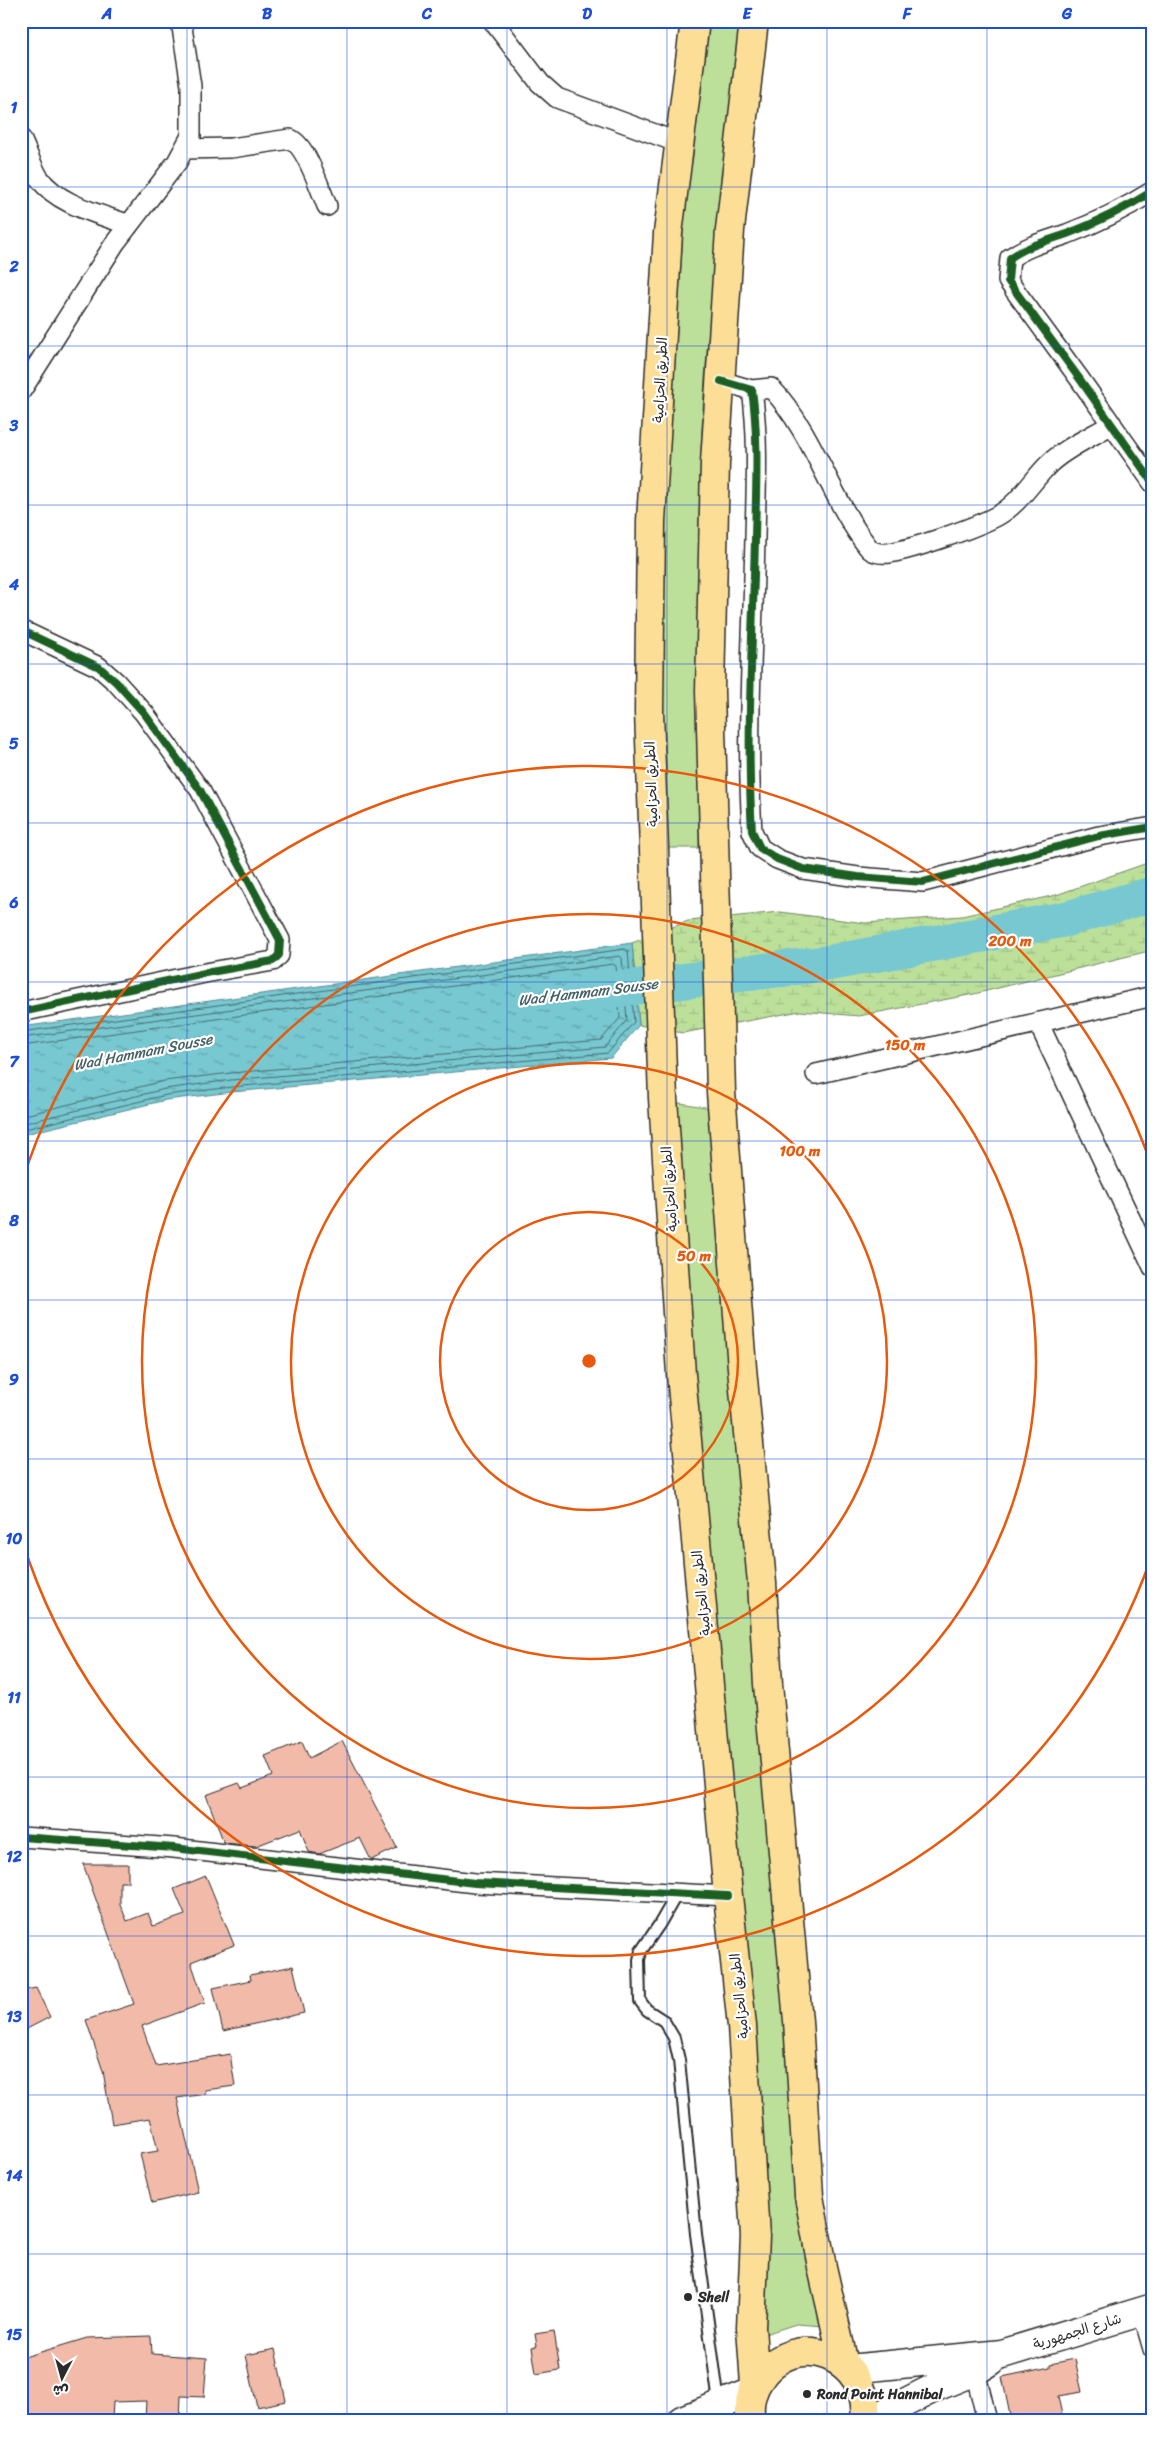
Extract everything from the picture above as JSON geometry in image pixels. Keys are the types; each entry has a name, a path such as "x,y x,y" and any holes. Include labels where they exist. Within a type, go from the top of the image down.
{"highway":[{"name":"الطريق الحزامية","path":"696,21 668,233 651,521 649,712 662,1098 681,1374 728,1896 742,2026 751,2147 755,2236 750,2327 754,2389 750,2404 752,2420"},
{"path":"754,21 730,230 722,381 714,462 710,681 713,851 721,1092 741,1358 762,1583 768,1684 798,2021 809,2196 822,2267 846,2366"},
{"path":"754,2389 764,2372 776,2361 791,2354 807,2351 823,2353 846,2366 858,2380 864,2394 865,2420"}],"main road":[{"name":"شارع الجمهورية","path":"846,2366 1002,2354 1147,2309"},
{"name":"شارع الجمهورية","path":"871,2420 938,2386 975,2371 1002,2354"},
{"path":"682,2420 754,2389"}],"street":[{"path":"21,391 129,225 177,162 190,136 191,86 182,21"},
{"path":"493,21 540,83 557,98 679,143"},
{"path":"184,149 231,148 290,138 296,142 310,165 327,206"},
{"path":"21,139 38,177 50,190 88,210 129,225"},
{"path":"1153,191 1133,204 1069,233 1020,250 1010,258 1008,270 1008,281 1153,483"},
{"path":"722,381 752,390 771,388 782,400 805,436 852,525 870,550 879,553 888,553 912,546 997,516 1026,493 1049,464 1112,424"},
{"path":"752,390 757,445 749,709 750,807 752,831 760,848 777,859 803,869 858,878 923,882 1099,836 1153,827"},
{"path":"21,630 99,667 116,682 144,713 200,790 280,940 279,956 273,961 205,973 21,1012"},
{"path":"816,1074 1153,996"},
{"path":"1038,1022 1153,1267"},
{"path":"21,1836 174,1848 475,1883 728,1896"},
{"path":"1147,2309 1153,2349"},
{"path":"975,2371 988,2420"}],"lane":[{"path":"678,1892 641,1951 639,1960 640,2001 647,2010 664,2022 674,2038 679,2060 696,2234 719,2405"}],"green space":[{"path":"705,21 744,21 713,288 705,377 699,553 699,848 663,848 661,684 664,538 684,216"},
{"path":"1153,861 1153,950 974,994 859,1016 800,1011 683,1033 639,1025 632,943 688,921 780,912 865,923 962,916 1056,895"},
{"path":"674,1102 711,1108 825,2326 796,2324 762,2335 736,1863 716,1605 684,1263"}],"water":[{"path":"632,943 639,1025 611,1058 232,1092 166,1100 21,1135 21,1027"}],"building":[{"path":"302,1741 309,1758 342,1741 397,1848 371,1860 360,1838 319,1854 309,1852 300,1829 256,1846 224,1843 206,1795 239,1783 242,1788 273,1776 265,1756"},
{"path":"83,1864 128,1864 128,1882 120,1882 120,1904 127,1921 148,1913 153,1926 185,1915 174,1889 206,1876 234,1945 191,1962 205,2003 142,2026 156,2066 230,2054 235,2086 205,2090 206,2094 177,2098 198,2192 152,2203 140,2154 158,2151 150,2118 112,2124 103,2071 86,2020 134,2004"},
{"path":"293,1966 304,2013 223,2031 213,1988 251,1980 250,1975"},
{"path":"36,1988 50,2017 21,2032 21,1991"},
{"path":"554,2331 560,2370 536,2374 532,2347 537,2346 535,2334"},
{"path":"151,2336 152,2354 207,2358 204,2397 181,2396 180,2420 145,2420 146,2401 113,2402 112,2420 21,2420 21,2358 87,2338"},
{"path":"275,2349 286,2401 257,2407 246,2355"},
{"path":"1075,2359 1082,2392 1058,2396 1063,2420 1011,2420 1002,2377 1050,2367 1050,2364"}],"waterway":[{"name":"Wad Hammam Sousse","path":"586,993 829,963 1066,919 1153,894"}],"cycle path":[{"path":"1153,191 1100,220 1030,247 1010,258 1008,281 1153,483"},
{"path":"721,381 752,390 754,409 756,482 750,684 750,794 752,831 760,848 777,859 803,869 858,877 923,882 1099,836 1153,827"},
{"path":"21,630 99,667 116,682 144,713 200,790 280,940 279,955 273,961 205,973 21,1012"},
{"path":"21,1837 174,1848 475,1883 728,1896"}],"place":[{"name":"Shell","path":"688,2297"},
{"name":"Rond Point Hannibal","path":"807,2394"}]}
